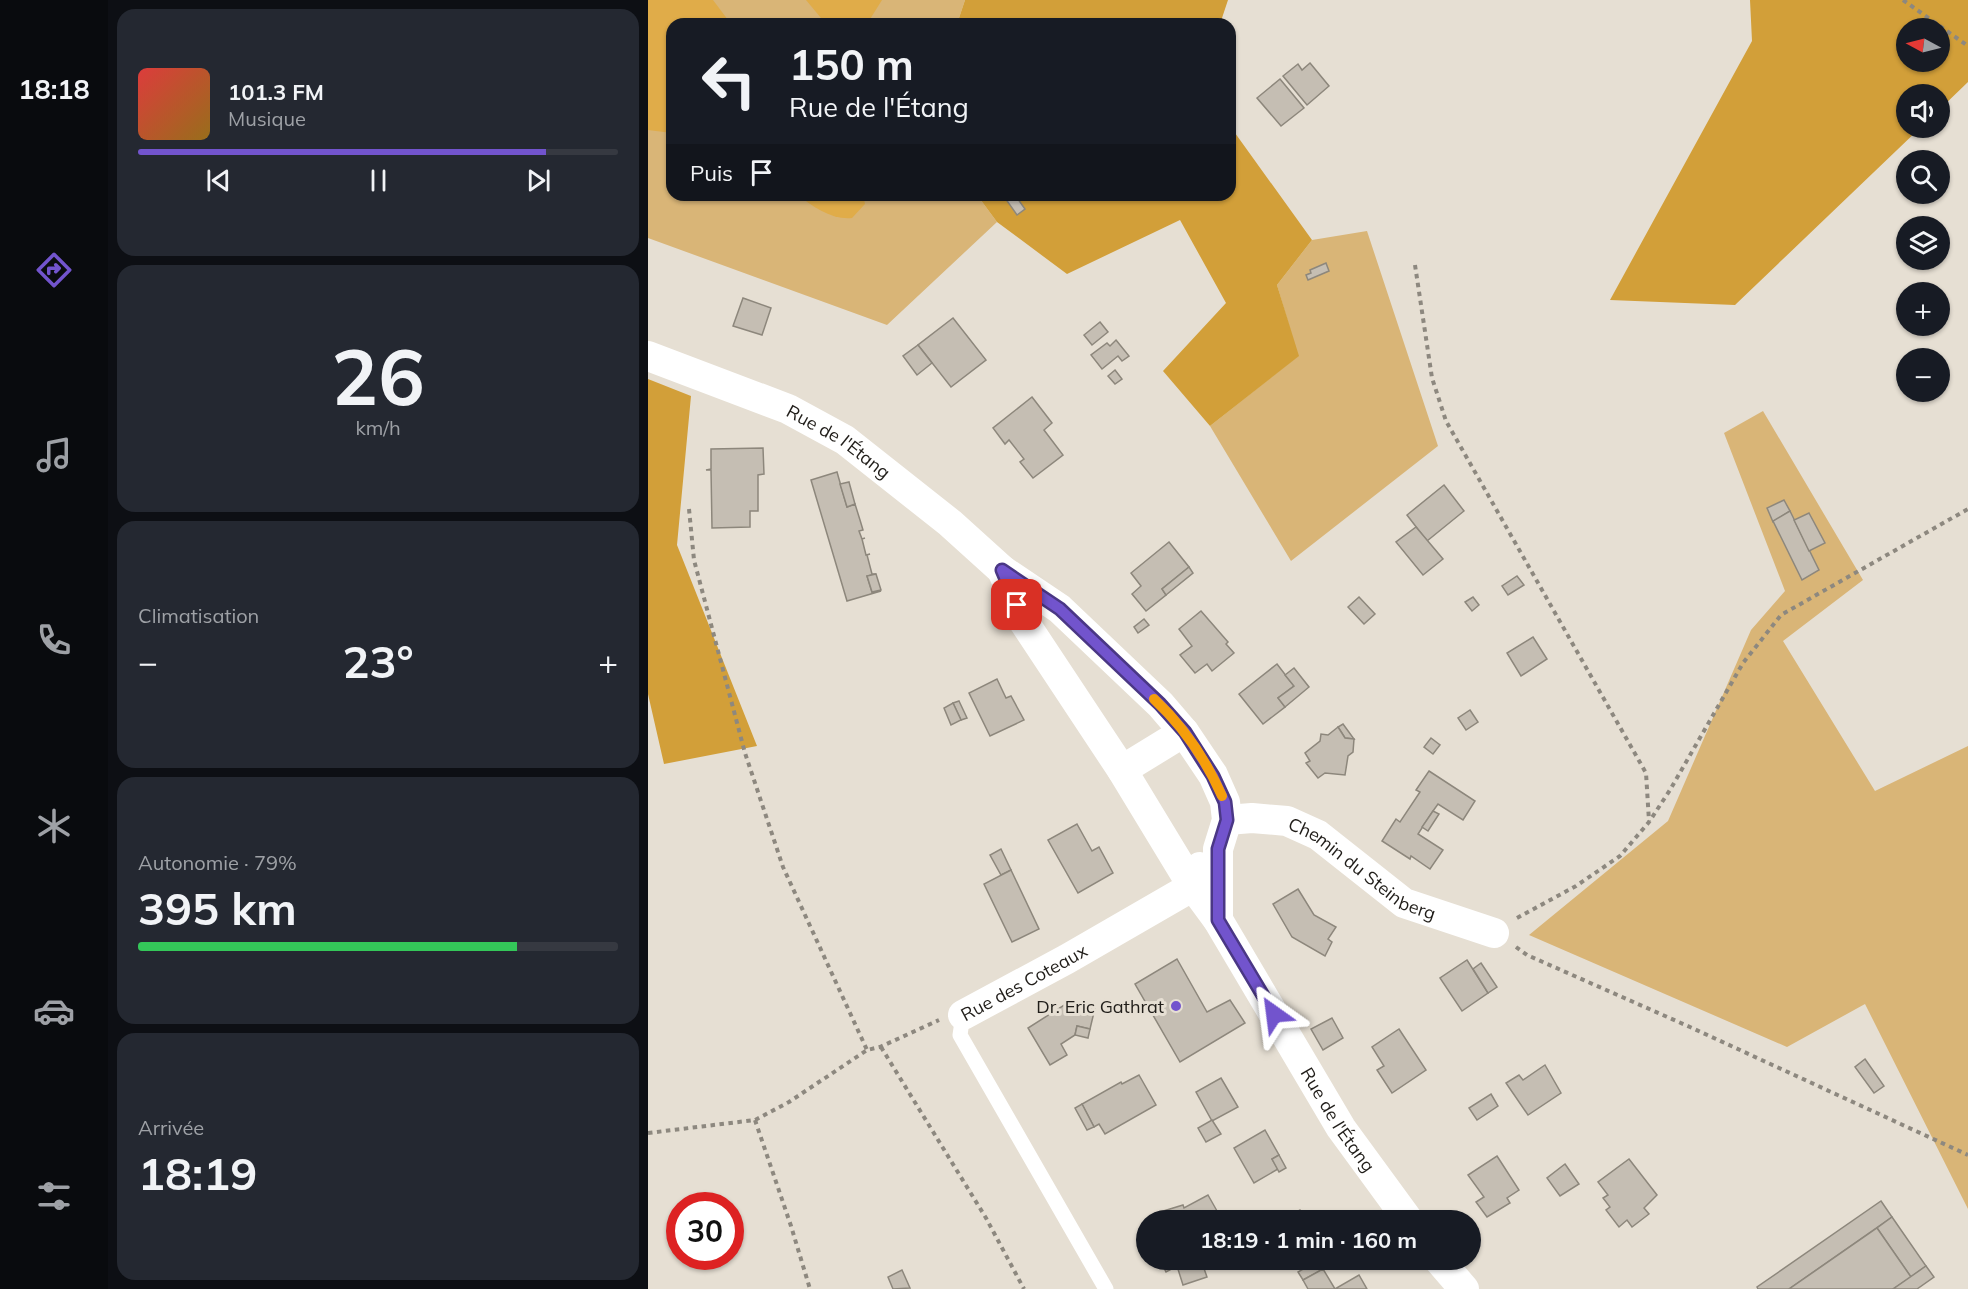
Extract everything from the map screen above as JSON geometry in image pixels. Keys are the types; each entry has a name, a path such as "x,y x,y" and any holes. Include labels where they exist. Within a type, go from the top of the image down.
{"street":[{"name":"Rue de l'Étang","path":"648,356 789,409 845,440 950,523 1002,570 1060,609 1160,704 1185,732 1213,776 1225,802 1227,820"},
{"name":"Rue de l'Étang","path":"1002,570 1024,622 1122,770 1190,882 1218,920 1341,1128 1401,1210"},
{"path":"1122,770 1185,732"},
{"name":"Chemin du Steinberg","path":"1227,820 1252,818 1287,821 1318,835 1404,903 1494,933"},
{"path":"1218,920 1218,849 1227,820"},
{"name":"Rue des Coteaux","path":"963,1015 1067,959 1182,892 1204,862 1218,849"},
{"path":"1448,1270 1464,1289"}],"lane":[{"name":"Rue des Coteaux","path":"963,1015 960,1035 1106,1289"}],"path":[{"path":"1903,0 1968,46"},
{"path":"1415,265 1432,378 1446,421 1646,773 1649,822"},
{"path":"689,508 693,560 745,753 783,867 867,1050"},
{"path":"1968,509 1781,615 1743,663 1649,822 1620,856 1576,886 1529,910 1494,933 1527,955 1968,1155"},
{"path":"648,1133 755,1120 789,1102 867,1050 880,1047 936,1021 963,1015"},
{"path":"880,1047 986,1218 1024,1289"},
{"path":"755,1120 810,1289"}],"shaded area":[{"path":"648,0 965,0 959,18 666,18 666,201 981,201 997,222 887,325 648,238"},
{"path":"648,0 713,0 726,18 666,18 666,132 648,130"},
{"path":"806,0 882,0 871,18 821,18"},
{"path":"965,0 1228,0 1222,18 959,18"},
{"path":"1750,0 1968,0 1968,82 1950,99 1950,84 1896,84 1896,138 1910,138 1735,305 1610,300 1752,41"},
{"path":"1236,134 1312,240 1277,285 1299,356 1210,426 1163,371 1226,303 1180,220 1067,274 997,222 981,201 1236,201"},
{"path":"806,201 864,201 865,204 852,218 845,218 823,212"},
{"path":"1367,231 1438,446 1291,561 1210,426 1298,356 1277,285 1312,240"},
{"path":"648,379 691,396 677,545 757,746 664,764 648,694"},
{"path":"1763,411 1863,580 1783,641 1875,791 1968,746 1968,1209 1865,1004 1787,1047 1529,935 1668,821 1751,630 1785,591 1724,433"}],"building":[{"path":"1310,63 1329,86 1307,105 1283,76 1298,64 1302,70"},
{"path":"1280,79 1304,108 1281,126 1257,98"},
{"path":"1007,201 1019,201 1025,209 1017,215"},
{"path":"1326,263 1329,271 1308,280 1306,275 1311,273 1310,270"},
{"path":"743,298 771,308 762,335 733,326"},
{"path":"953,318 986,360 951,387 918,345"},
{"path":"1100,322 1108,332 1092,345 1084,335"},
{"path":"1116,340 1129,356 1122,361 1118,356 1102,369 1091,355 1107,343 1110,346"},
{"path":"918,345 932,363 917,375 903,356"},
{"path":"1115,370 1122,379 1115,384 1108,376"},
{"path":"1032,397 1052,423 1044,430 1063,455 1033,478 1020,462 1024,459 1009,440 1005,444 993,428"},
{"path":"763,448 764,474 758,475 758,511 750,511 750,527 712,528 711,470 706,470 711,469 711,449"},
{"path":"837,472 847,507 855,504 863,530 859,531 866,555 870,554 867,555 872,574 876,574 867,576 872,592 881,591 847,601 811,480"},
{"path":"849,482 855,504 847,507 840,484"},
{"path":"1444,485 1464,511 1427,541 1407,515"},
{"path":"1784,500 1790,511 1773,522 1767,508"},
{"path":"1790,511 1819,570 1802,580 1773,521"},
{"path":"1809,513 1825,543 1809,551 1794,520"},
{"path":"1416,527 1443,559 1423,575 1396,542"},
{"path":"1169,542 1189,567 1162,589 1166,595 1146,611 1132,594 1141,586 1131,573"},
{"path":"1189,567 1193,573 1166,595 1162,589"},
{"path":"876,574 881,590 872,592 867,576"},
{"path":"1517,576 1524,585 1508,595 1502,586"},
{"path":"1359,597 1375,614 1364,624 1348,607"},
{"path":"1473,597 1479,605 1472,611 1465,602"},
{"path":"1201,611 1228,642 1226,644 1234,653 1212,671 1207,664 1195,673 1180,655 1192,646 1179,629"},
{"path":"1144,619 1149,625 1138,633 1134,627"},
{"path":"1533,637 1547,659 1521,676 1507,653"},
{"path":"1277,664 1294,686 1278,698 1285,707 1263,724 1239,694"},
{"path":"1294,668 1309,687 1285,707 1278,698 1294,686 1285,675"},
{"path":"997,679 1006,698 1011,696 1024,720 990,736 969,693"},
{"path":"959,701 967,718 961,720 953,703"},
{"path":"953,703 961,720 951,725 944,708"},
{"path":"1470,710 1478,722 1466,730 1458,718"},
{"path":"1343,724 1354,739 1345,738 1338,727"},
{"path":"1338,727 1345,738 1354,739 1353,752 1348,756 1345,775 1325,773 1318,778 1306,763 1310,761 1305,753 1320,741 1321,734 1328,735"},
{"path":"1431,738 1440,745 1433,754 1424,747"},
{"path":"1429,771 1475,801 1463,820 1438,804 1433,811 1418,834 1443,850 1430,869 1382,841 1396,819 1400,822 1420,792 1416,790"},
{"path":"1433,811 1439,814 1428,831 1422,827"},
{"path":"1077,824 1092,851 1099,847 1113,873 1078,893 1048,840"},
{"path":"1001,849 1011,870 1001,875 990,855"},
{"path":"1011,870 1039,929 1012,942 984,884"},
{"path":"1298,889 1314,915 1336,927 1328,939 1332,942 1325,956 1292,937 1273,904"},
{"name":"Dr. Eric Gathrat","path":"1177,959 1207,1012 1230,1000 1245,1023 1180,1062 1135,984"},
{"path":"1467,960 1488,993 1462,1011 1440,978"},
{"path":"1481,963 1497,987 1488,993 1473,969"},
{"path":"1069,1002 1095,1008 1090,1029 1077,1026 1075,1035 1061,1044 1067,1055 1050,1065 1028,1028"},
{"path":"1332,1018 1343,1038 1323,1050 1311,1029"},
{"path":"1077,1026 1090,1029 1088,1038 1075,1035"},
{"path":"1399,1029 1426,1070 1392,1093 1377,1070 1384,1066 1372,1047"},
{"path":"1865,1059 1884,1086 1874,1093 1855,1067"},
{"path":"1545,1065 1561,1093 1528,1115 1506,1083 1519,1075 1523,1080"},
{"path":"1139,1075 1156,1105 1105,1134 1099,1124 1094,1127 1082,1104 1121,1082 1122,1084"},
{"path":"1221,1078 1238,1107 1212,1121 1196,1092"},
{"path":"1491,1094 1498,1106 1477,1120 1469,1108"},
{"path":"1082,1104 1094,1127 1087,1130 1075,1108"},
{"path":"1212,1120 1221,1134 1206,1142 1198,1128"},
{"path":"1265,1130 1279,1155 1272,1159 1278,1169 1254,1183 1234,1148"},
{"path":"1279,1155 1286,1168 1279,1172 1272,1159"},
{"path":"1497,1156 1519,1190 1507,1198 1510,1203 1487,1217 1476,1202 1484,1197 1468,1175"},
{"path":"1629,1159 1657,1195 1644,1208 1649,1214 1632,1227 1627,1220 1619,1227 1606,1210 1610,1207 1603,1198 1608,1195 1598,1182"},
{"path":"1565,1164 1579,1184 1560,1196 1547,1178"},
{"path":"1208,1195 1216,1210 1167,1210 1183,1205 1184,1208"},
{"path":"1881,1201 1892,1217 1789,1289 1758,1289 1757,1287"},
{"path":"1892,1217 1926,1266 1911,1277 1877,1228"},
{"path":"1877,1228 1911,1277 1893,1289 1789,1289"},
{"path":"1926,1266 1934,1277 1917,1289 1893,1289"},
{"path":"902,1270 910,1288 893,1289 888,1277"},
{"path":"1178,1270 1205,1270 1207,1277 1183,1285"},
{"path":"1302,1270 1321,1270 1303,1280 1298,1272"},
{"path":"1324,1270 1335,1289 1308,1289 1303,1280"},
{"path":"1359,1275 1367,1289 1335,1289"}],"slow traffic":[{"path":"1154,699 1185,732 1213,776 1222,796"}],"place":[{"name":"Dr. Eric Gathrat","path":"1176,1006"}],"route":[{"path":"1017,605 1002,570 1060,609 1160,704 1185,732 1213,776 1225,802 1227,820 1218,849 1218,920 1274,1014"}]}
